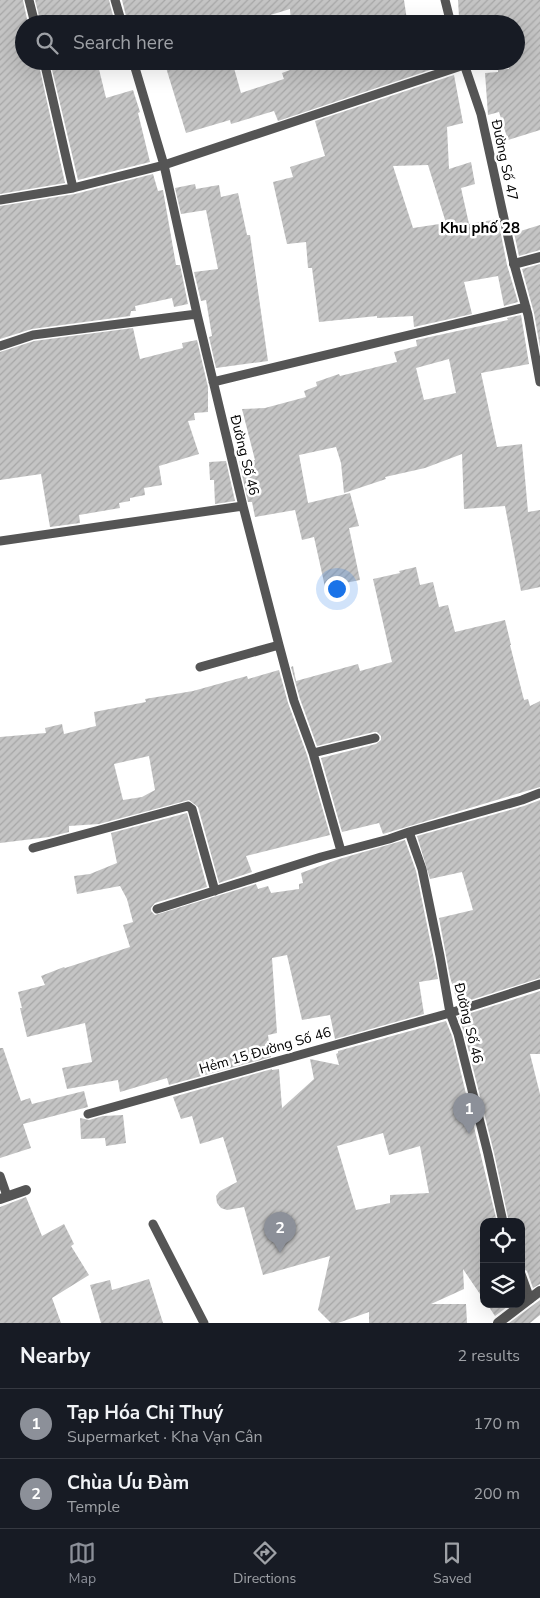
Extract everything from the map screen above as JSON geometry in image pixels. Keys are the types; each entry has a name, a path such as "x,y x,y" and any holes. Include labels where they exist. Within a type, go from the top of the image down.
{"street":[{"path":"514,264 540,257"},
{"path":"4,1197 26,1190"},
{"path":"498,1323 540,1291"}],"lane":[{"path":"29,0 33,15"},
{"path":"115,0 119,15"},
{"path":"444,0 448,15"},
{"path":"46,70 74,188"},
{"name":"Đường Số 46","path":"136,70 164,165 196,314 243,506 294,701 313,753 341,852"},
{"path":"0,200 74,188 164,165 443,70"},
{"name":"Đường Số 47","path":"466,70 481,114 514,264 526,307 540,382"},
{"path":"213,382 526,307"},
{"path":"0,346 33,335 196,314"},
{"path":"0,541 243,506"},
{"path":"200,667 280,646"},
{"path":"313,753 375,738"},
{"path":"157,909 540,793"},
{"path":"33,848 188,806 192,809 215,891"},
{"name":"Đường Số 46","path":"409,832 422,869 450,1013 460,1043 502,1218"},
{"name":"Hẻm 15 Đường Số 46","path":"88,1114 450,1013 540,984"},
{"path":"0,1176 4,1197"},
{"path":"153,1224 204,1323"},
{"path":"525,1285 530,1299"}],"building":[{"path":"0,0 23,0 26,15 15,15 15,70 40,70 65,183 0,194"},
{"path":"35,0 109,0 113,15 39,15"},
{"path":"122,0 404,0 406,15 290,15 290,9 270,15 126,15"},
{"path":"458,0 540,0 540,130 508,140 499,112 488,115 485,73 498,72 498,70 525,70 525,15 459,15"},
{"path":"52,70 99,70 106,98 133,90 140,112 138,113 150,162 78,180"},
{"path":"167,70 235,70 241,93 284,79 282,73 290,70 430,70 278,121 274,111 231,124 230,120 186,133"},
{"path":"454,75 463,123 447,127 449,169 471,162 475,184 461,188 469,224 498,219 507,265 518,302 504,306 498,276 464,282 472,314 414,327 413,316 377,318 377,316 319,322 312,268 308,268 306,242 287,244 273,182 293,177 290,167 325,156 315,121","holes":["428,165 446,223 413,228 393,166"]},
{"path":"153,174 158,191 163,190 176,265 180,265 188,304 174,307 172,298 135,306 136,311 131,311 130,316 32,329 0,339 0,206 75,194"},
{"path":"195,184 196,189 219,185 221,197 238,193 247,235 250,235 268,361 216,368 209,337 212,336 206,300 201,301 194,272 218,269 206,210 181,214 175,188"},
{"path":"540,225 540,250 519,256 514,233"},
{"path":"540,264 540,347 534,313 522,269"},
{"path":"521,315 529,364 481,373 497,447 522,444 528,512 540,510 540,587 521,591 505,506 464,509 462,454 425,468 385,477 386,479 344,493 341,463 336,447 299,455 308,503 350,493 359,526 349,528 360,580 325,587 314,537 302,540 295,510 255,517 252,502 248,502 239,461 255,460 242,409 265,408 306,397 304,391 317,386 316,382 339,374 340,376 397,362 394,352 417,346 416,340 508,320 507,318","holes":["449,359 456,393 424,400 416,368"]},
{"path":"133,328 140,359 183,348 182,343 197,340 208,387 208,412 194,413 195,420 188,421 199,454 159,466 162,485 144,488 145,495 130,498 130,501 119,503 120,508 79,515 80,523 50,527 41,474 0,480 0,352 34,341"},
{"path":"226,461 235,501 215,504 214,480 210,480 209,462"},
{"path":"416,567 420,585 433,582 439,607 448,605 455,632 505,620 524,700 528,699 530,706 540,701 540,787 383,834 379,823 342,832 321,758 376,744 381,740 381,736 374,732 317,746 291,667 293,666 296,681 358,664 360,671 392,662 373,579"},
{"path":"279,670 288,703 307,755 330,835 246,856 252,872 219,883 198,807 189,800 99,824 69,826 69,832 49,837 0,843 0,737 46,733 45,728 62,724 64,734 96,726 94,712 146,702 145,699 193,691 247,676 248,679","holes":["149,756 155,790 142,797 123,800 114,764"]},
{"path":"540,800 540,978 458,1004 450,977 439,918 473,910 462,872 430,879 417,836"},
{"path":"187,813 207,887 155,903 151,911 155,915 256,884 258,889 268,886 271,893 299,889 299,884 303,883 301,873 339,859 405,840 416,871 438,979 419,982 424,1014 335,1039 330,1015 302,1020 287,955 272,958 277,1033 268,1035 271,1057 169,1085 167,1078 120,1092 118,1080 67,1089 62,1068 92,1062 85,1023 27,1037 18,992 45,985 41,976 130,947 123,925 133,922 127,899 120,886 77,894 74,876 90,874 117,863 111,833"},
{"path":"540,991 540,1054 530,1054 540,1094 540,1284 533,1288 525,1270 525,1218 508,1218 464,1032 458,1017"},
{"path":"446,1021 452,1036 496,1218 480,1218 480,1294 463,1269 464,1289 431,1304 466,1304 467,1323 369,1323 369,1312 338,1323 331,1323 318,1310 330,1256 263,1275 244,1207 227,1210 221,1208 217,1203 216,1196 220,1191 237,1182 223,1137 200,1144 192,1116 181,1119 173,1097 272,1069 279,1069 282,1108 314,1079 310,1059 339,1065 336,1054 338,1051","holes":["383,1133 389,1155 420,1146 429,1193 390,1195 390,1203 356,1210 337,1146"]},
{"path":"0,1048 3,1048 21,1101 30,1098 32,1104 84,1091 88,1107 23,1124 31,1148 0,1158"},
{"path":"123,1115 126,1143 106,1146 105,1138 81,1139 80,1118 89,1120 103,1116"},
{"path":"26,1197 42,1236 64,1224 74,1244 71,1246 89,1275 52,1298 61,1323 0,1323 0,1207"},
{"path":"149,1279 163,1323 101,1323 90,1285 110,1280 112,1290"},
{"path":"540,1300 540,1315 530,1323 509,1323"},
{"path":"490,1308 506,1308 495,1316"}],"place":[{"name":"Tạp Hóa Chị Thuý","path":"469,1134"},
{"name":"Chùa Ưu Đàm","path":"280,1253"}],"district":[{"name":"Khu phố 28","path":"480,228"}]}
